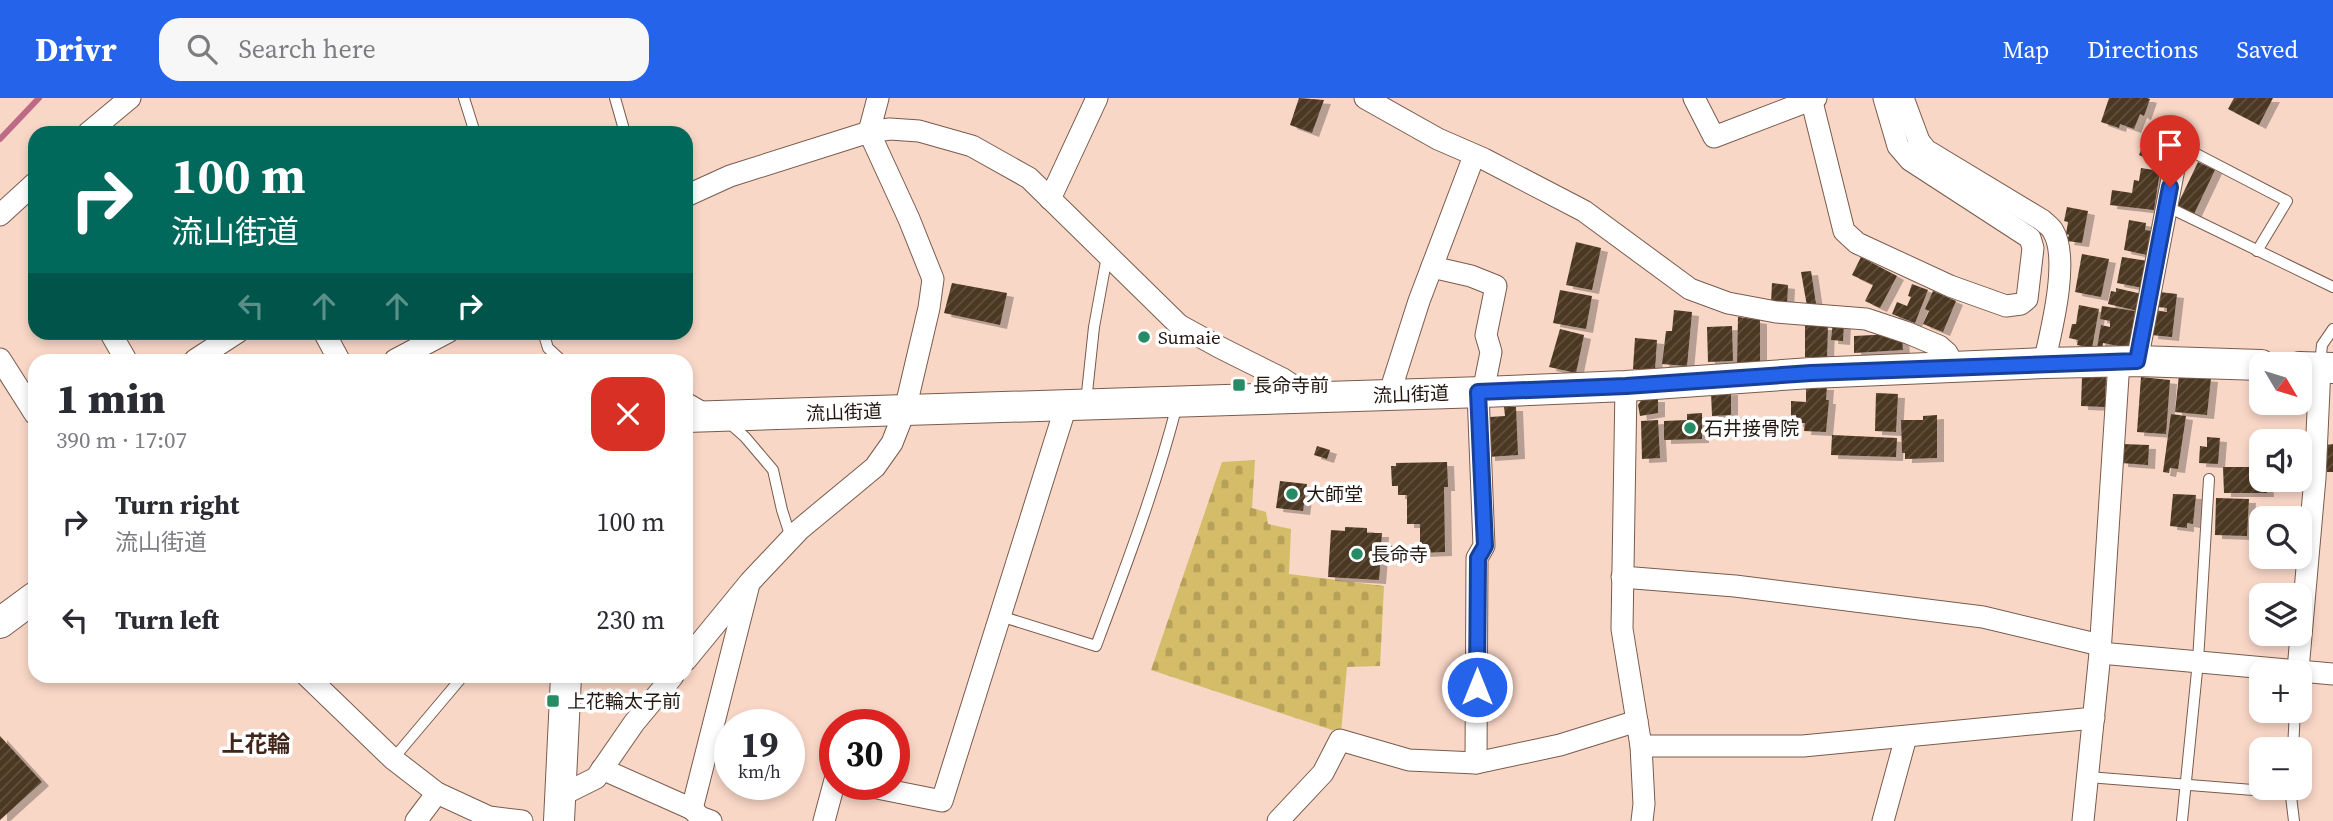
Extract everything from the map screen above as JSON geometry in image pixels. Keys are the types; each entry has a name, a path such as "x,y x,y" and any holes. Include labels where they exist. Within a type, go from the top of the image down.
{"street":[{"path":"97,126 131,98"},
{"path":"693,651 750,582 791,538 875,467 892,443 905,410 929,308 933,279 869,132 877,98"},
{"path":"1050,199 1097,98"},
{"path":"1365,98 1584,211 1690,289 1728,303 1776,312 1866,319 1939,346 1947,353 1954,366"},
{"path":"1694,98 1714,137 1813,98 1844,230 1857,243 1950,286 2006,306 2021,304 2027,299 2033,248 2029,237 1910,160 1898,146 1884,98"},
{"path":"1903,98 1919,141 1926,150 2042,220 2053,231 2060,252 2058,284 2044,363"},
{"path":"693,193 730,176 869,132 890,129 919,131 972,146 1029,178 1179,325 1283,379 1312,398"},
{"path":"2083,821 2128,361 2178,148"},
{"path":"1389,395 1419,300 1474,156"},
{"path":"0,215 28,193"},
{"path":"1432,267 1471,276 1496,286 1486,335 1491,352 1481,392 1485,546 1478,558 1476,763"},
{"path":"200,354 213,340"},
{"path":"402,354 418,340"},
{"path":"0,359 28,403"},
{"name":"流山街道","path":"693,417 1481,392 1954,366 2128,361 2249,365"},
{"path":"2299,660 2315,478 2317,367"},
{"path":"1626,386 1622,629 1641,746 1644,804 1642,821"},
{"path":"910,795 942,801 1000,616 1076,405"},
{"path":"1622,576 1735,586 1983,617 2100,649 2249,666"},
{"path":"692,809 750,582"},
{"path":"0,623 28,602"},
{"path":"2312,672 2333,674"},
{"path":"322,683 393,759 437,793 488,819 522,821"},
{"path":"560,808 566,683"},
{"path":"560,808 596,778 634,723 667,683"},
{"path":"1641,746 1803,746 2094,718"},
{"path":"1278,821 1323,773 1340,740 1409,760 1476,763 1560,745 1637,721"},
{"path":"1883,821 1906,737"},
{"path":"602,769 692,809 700,817 711,821"},
{"path":"416,821 437,793"},
{"path":"824,821 830,800"}],"lane":[{"path":"464,98 473,126"},
{"path":"615,98 623,126"},
{"path":"2178,148 2183,147 2287,201 2258,251"},
{"path":"2166,206 2333,287"},
{"path":"1076,405 1107,256"},
{"path":"2317,367 2322,345 2333,329"},
{"path":"693,401 721,416 773,470 791,538"},
{"path":"1000,616 1097,646 1147,508 1178,402"},
{"path":"2182,821 2198,661 2209,479"},
{"path":"393,759 457,683"},
{"path":"2088,777 2249,788"},
{"path":"2291,800 2294,821"}],"green space":[{"path":"1255,460 1252,508 1266,512 1268,524 1291,529 1289,574 1384,586 1380,666 1347,667 1341,733 1151,670 1222,462"}],"building":[{"path":"1299,98 1324,100 1312,133 1290,125"},
{"path":"2109,98 2150,99 2144,116 2140,114 2134,129 2120,124 2119,128 2101,122"},
{"path":"2234,98 2273,98 2259,125 2228,109"},
{"path":"2144,143 2169,154 2164,166 2139,155"},
{"path":"2198,162 2215,170 2194,214 2177,206"},
{"path":"2141,168 2160,171 2154,210 2110,205 2112,190 2132,193 2134,180 2139,181"},
{"path":"2067,207 2088,211 2082,243 2067,241 2068,222 2064,221"},
{"path":"2129,220 2146,223 2145,230 2151,231 2147,255 2124,250"},
{"path":"1576,242 1601,248 1592,290 1566,285"},
{"path":"2082,254 2109,259 2101,297 2075,292"},
{"path":"1861,257 1897,276 1880,308 1865,301 1873,285 1852,275"},
{"path":"2122,257 2148,261 2143,288 2117,283"},
{"path":"1811,271 1816,304 1807,306 1801,272"},
{"path":"952,283 1007,293 1000,325 944,313"},
{"path":"1772,283 1788,285 1787,304 1771,303"},
{"path":"1912,284 1928,290 1915,323 1892,314 1897,302 1907,306"},
{"path":"2116,288 2142,294 2138,311 2108,304 2111,291 2116,292"},
{"path":"1560,290 1592,296 1586,329 1553,323"},
{"path":"1933,291 1956,301 1943,332 1923,324 1929,311 1925,309"},
{"path":"2159,292 2177,294 2172,337 2151,335 2154,310 2167,312 2167,308 2157,307"},
{"path":"2079,305 2099,309 2092,348 2077,345 2078,340 2069,338 2072,324 2076,324"},
{"path":"2102,306 2135,311 2129,348 2103,343 2102,349 2097,348 2101,325 2110,327 2110,321 2100,319"},
{"path":"1674,310 1692,312 1687,366 1662,364 1666,331 1672,331"},
{"path":"1738,317 1760,320 1760,365 1737,366"},
{"path":"1833,322 1844,323 1843,341 1831,340"},
{"path":"1732,326 1733,361 1708,362 1707,327"},
{"path":"1805,326 1828,326 1827,357 1805,357"},
{"path":"1560,329 1584,335 1576,373 1549,367"},
{"path":"1893,334 1893,339 1902,339 1903,350 1854,353 1854,336"},
{"path":"1635,338 1657,340 1655,370 1633,369"},
{"path":"2179,375 2211,378 2207,415 2175,412"},
{"path":"2082,376 2106,376 2105,407 2081,406"},
{"path":"2141,377 2170,380 2166,434 2137,432"},
{"path":"1806,386 1827,386 1826,400 1829,400 1826,432 1804,431 1805,423 1796,423 1796,415 1791,416 1791,401 1806,402"},
{"path":"1731,391 1731,415 1712,416 1711,392"},
{"path":"1876,393 1898,394 1896,432 1875,431"},
{"path":"1643,398 1658,398 1658,413 1640,416 1638,405"},
{"path":"1504,407 1516,407 1518,455 1488,457 1490,417 1505,416"},
{"path":"1702,413 1702,439 1664,440 1664,421 1687,420 1687,414"},
{"path":"2171,414 2186,416 2178,469 2170,468 2169,473 2163,472"},
{"path":"1937,415 1937,458 1905,459 1905,453 1902,453 1901,420 1923,420 1923,416"},
{"path":"1658,420 1660,458 1642,459 1641,421"},
{"path":"1832,435 1897,438 1896,457 1831,455"},
{"path":"2207,437 2220,438 2218,464 2199,463 2200,446 2207,447"},
{"path":"2122,444 2149,445 2148,465 2121,463"},
{"path":"2333,444 2333,472 2327,472 2326,445"},
{"path":"1317,446 1330,450 1327,459 1314,455"},
{"path":"1447,462 1448,487 1444,487 1445,552 1420,553 1420,524 1407,524 1407,495 1398,495 1398,486 1392,486 1391,466 1396,466 1396,463"},
{"path":"2223,467 2249,467 2249,492 2267,493 2224,493"},
{"path":"1280,481 1307,484 1303,511 1276,508"},
{"path":"2173,494 2196,495 2193,524 2187,523 2187,528 2170,526"},
{"path":"2216,498 2249,499 2247,536 2215,535"},
{"path":"1345,527 1367,528 1367,533 1382,533 1381,545 1418,548 1418,556 1381,554 1379,580 1328,577 1331,530 1345,531"},
{"path":"0,736 42,782 0,820"}],"waterway":[{"path":"0,139 39,98"}],"place":[{"name":"Sumaie","path":"1144,337"},
{"name":"長命寺前","path":"1239,385"},
{"name":"石井接骨院","path":"1690,428"},
{"name":"大師堂","path":"1292,494"},
{"name":"長命寺","path":"1357,554"},
{"name":"上花輪太子前","path":"553,701"}],"district":[{"name":"上花輪","path":"256,744"}],"route":[{"path":"1477,687 1478,558 1485,546 1478,392 1626,386 1811,373 2137,361 2170,187"}]}
